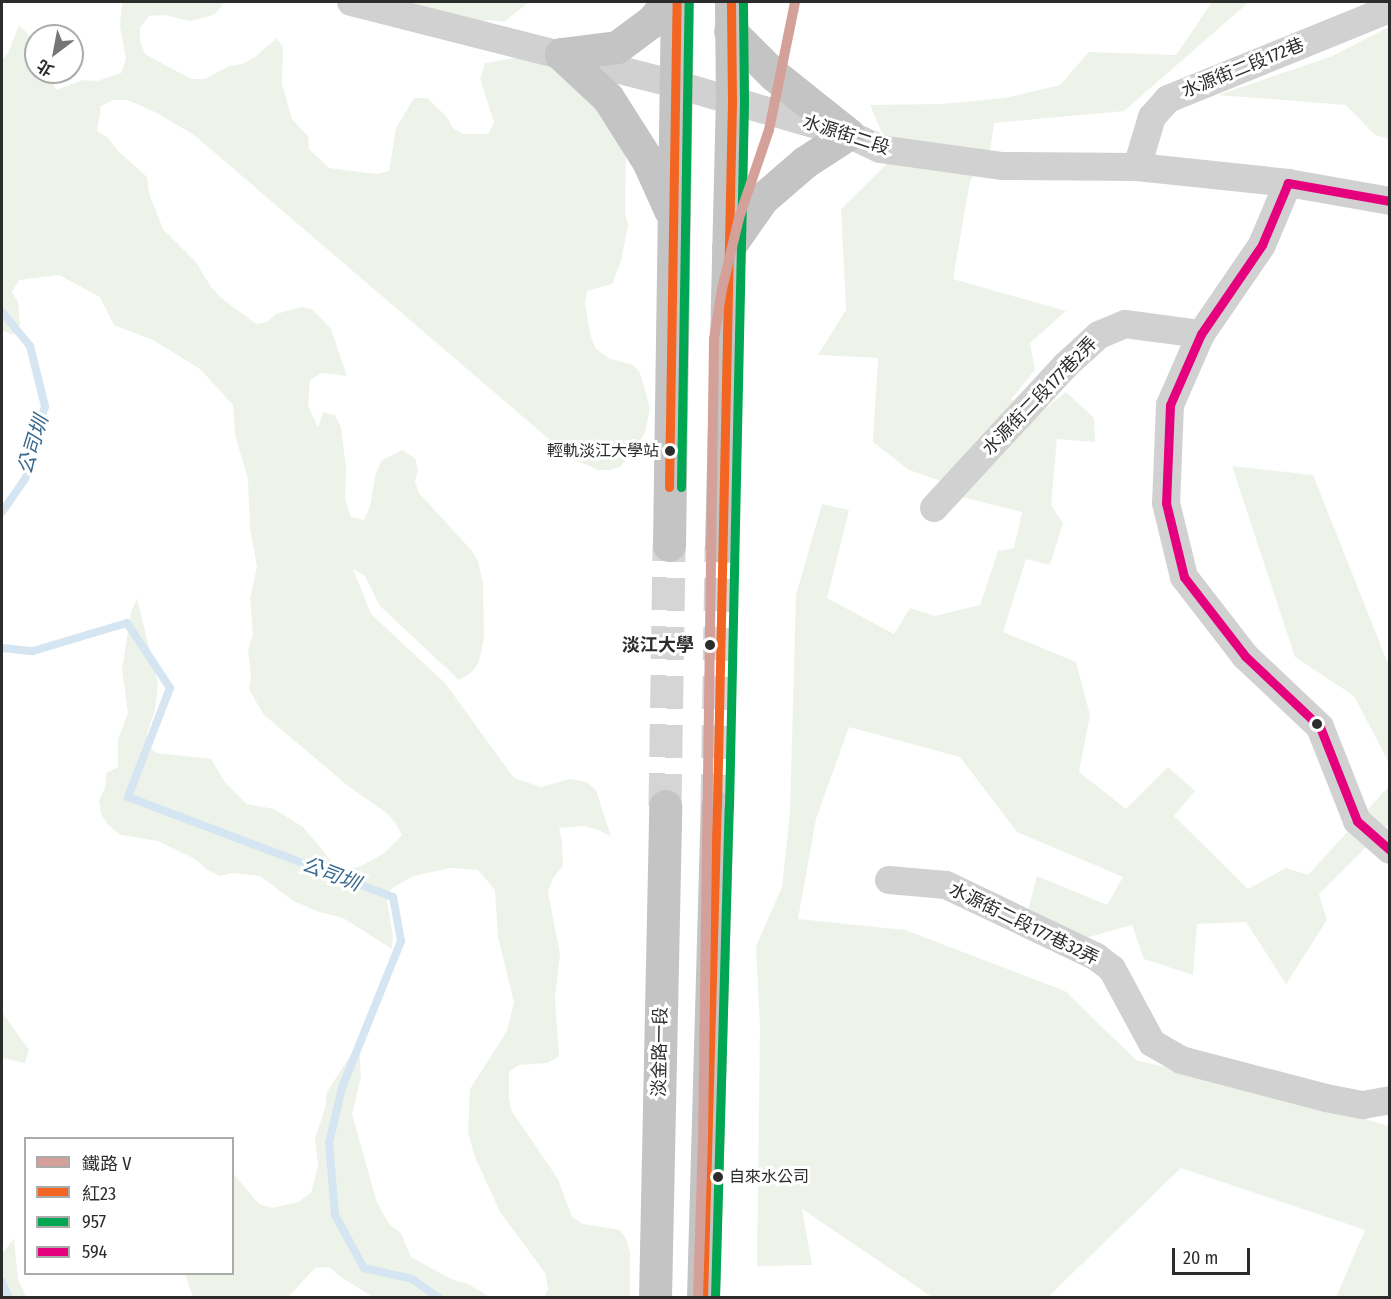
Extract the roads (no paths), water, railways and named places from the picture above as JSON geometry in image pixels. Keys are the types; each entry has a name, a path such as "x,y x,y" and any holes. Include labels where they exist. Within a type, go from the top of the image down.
{"main road":[{"path":"561,54 617,47 652,21 668,2"},
{"path":"669,545 673,217 678,86 677,2"},
{"path":"721,546 732,102 731,16"},
{"path":"728,248 762,199 805,162 848,134 774,75 731,16"},
{"path":"561,54 608,98 648,160 673,217"},
{"name":"淡金路一段","path":"655,1298 665,806"},
{"path":"707,1297 717,807"}],"street":[{"name":"水源街二段","path":"351,2 561,54 678,86 848,134 880,149 1003,166 1137,167 1287,183 1389,201"},
{"name":"水源街二段172巷","path":"1137,167 1152,117 1168,99 1389,9"},
{"path":"1287,183 1262,244 1201,334 1170,405 1166,503 1184,577 1245,656 1320,727 1357,820 1389,850"},
{"name":"水源街二段177巷2弄","path":"934,508 1066,365 1099,335 1125,324 1201,334"},
{"name":"水源街二段177巷32弄","path":"890,880 946,885 1095,956 1112,969 1152,1043 1181,1060 1326,1098 1363,1105 1389,1100"}],"waterway":[{"name":"公司圳","path":"2,312 30,346 45,406 25,479 2,512"},
{"name":"公司圳","path":"2,648 33,651 127,623 170,688 128,797 393,897 401,941 342,1088 329,1143 335,1215 364,1268 412,1279 439,1298"},
{"path":"2,1282 9,1298"}],"tunnel":[{"path":"665,806 669,545"},
{"path":"717,807 721,546"}],"rail line":[{"name":"V","path":"698,1298 703,1140 714,339 722,289 739,218 769,130 795,2"}],"place":[{"name":"輕軌淡江大學站","path":"670,451"},
{"name":"淡江大學","path":"710,645"},
{"name":"自來水公司","path":"718,1177"}]}
